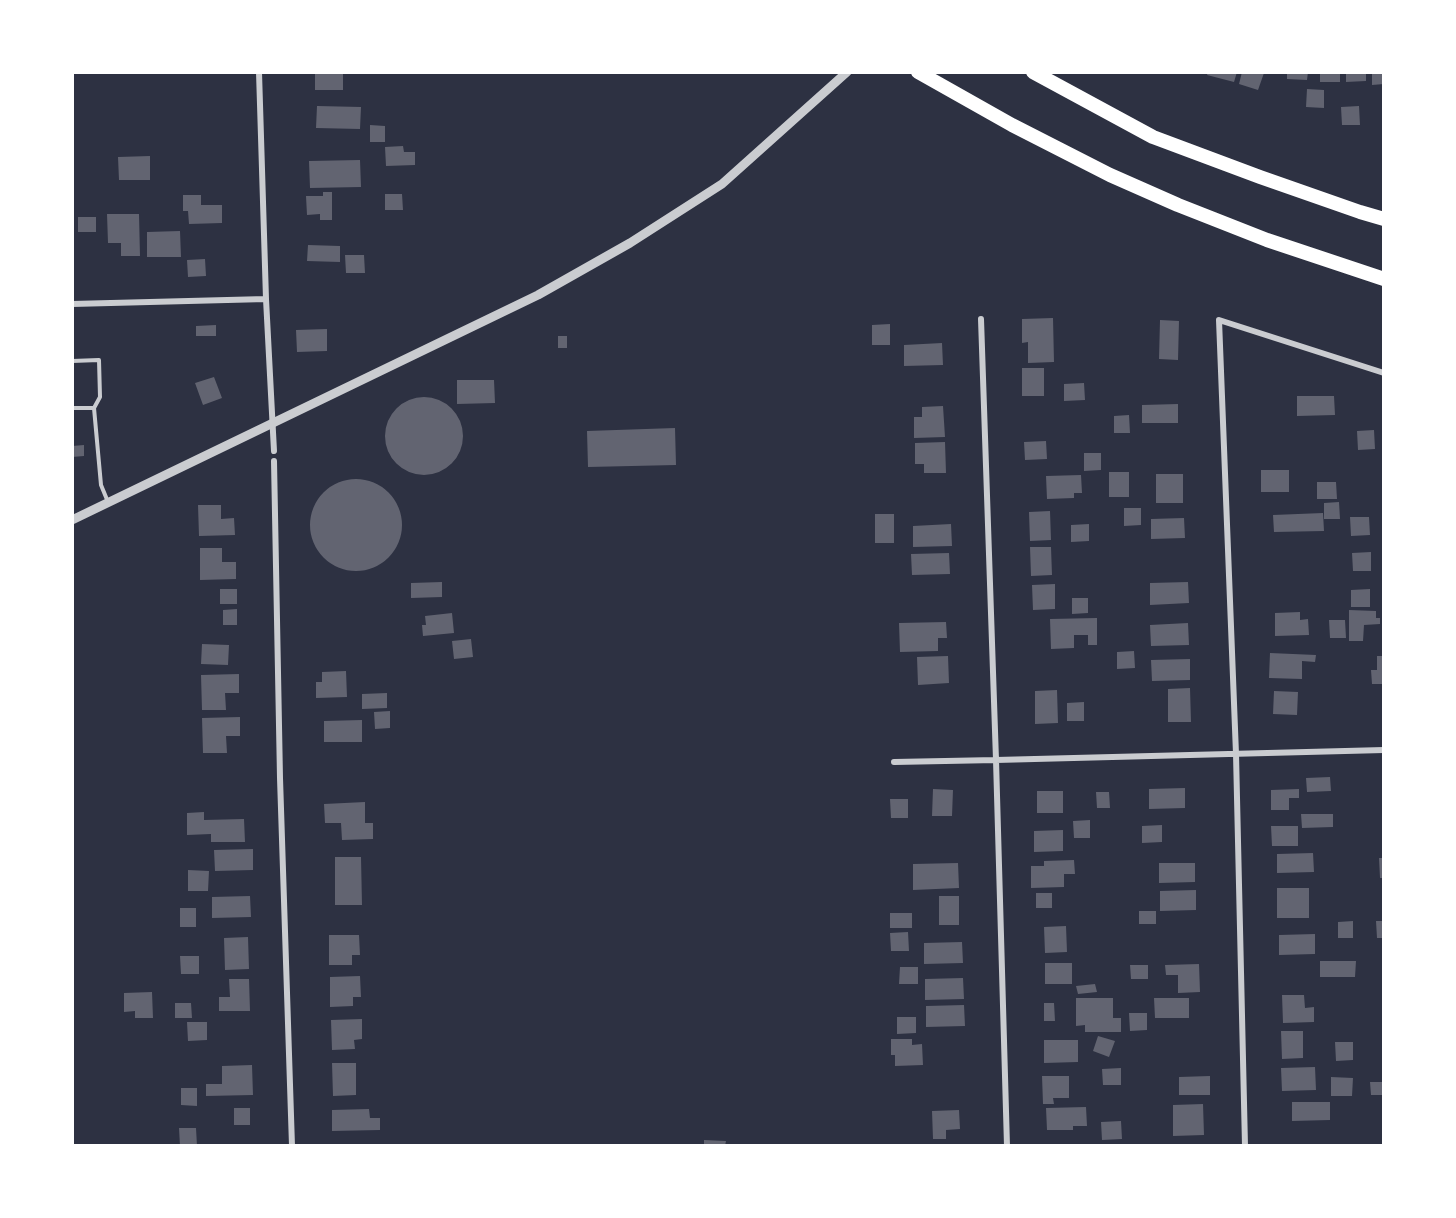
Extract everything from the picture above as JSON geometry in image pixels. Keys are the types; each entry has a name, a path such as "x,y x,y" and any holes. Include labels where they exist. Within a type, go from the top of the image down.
{"highway":[{"path":"918,72 1012,125 1110,175 1267,240 1384,279"},
{"path":"1033,72 1153,137 1260,177 1384,219"}],"street":[{"path":"259,72 273,451"},
{"path":"72,520 538,295 630,243 722,184 847,72"},
{"path":"72,304 266,299"},
{"path":"981,319 1007,1146"},
{"path":"1245,1146 1236,754 1219,320 1384,373"},
{"path":"274,460 280,778 292,1146"},
{"path":"894,762 1384,750"}],"lane":[{"path":"72,361 99,360 100,397 94,408 101,485 108,503"},
{"path":"72,408 94,408"}],"building":[{"path":"315,72 343,72 343,90 315,90"},
{"path":"1208,72 1237,72 1234,82 1207,75"},
{"path":"1242,72 1264,73 1258,90 1239,84"},
{"path":"1287,72 1308,72 1307,80 1287,79"},
{"path":"1320,72 1340,72 1340,82 1320,82"},
{"path":"1346,72 1366,72 1366,81 1346,82"},
{"path":"1372,72 1384,72 1384,84 1372,85"},
{"path":"1307,89 1324,90 1324,108 1306,107"},
{"path":"317,106 361,107 360,129 316,128"},
{"path":"1359,106 1360,125 1342,125 1341,107"},
{"path":"370,125 385,126 385,142 370,142"},
{"path":"403,146 404,152 415,152 415,165 386,166 385,147"},
{"path":"150,156 150,180 119,180 118,157"},
{"path":"360,160 361,187 310,188 309,161"},
{"path":"323,192 332,192 332,220 320,220 320,214 307,215 306,196 323,196"},
{"path":"385,194 402,194 403,210 385,210"},
{"path":"183,195 201,195 201,205 222,205 222,223 189,224 188,211 183,211"},
{"path":"107,214 139,214 140,256 121,256 121,243 108,243"},
{"path":"78,217 96,217 96,232 78,232"},
{"path":"180,231 181,257 147,257 147,232"},
{"path":"308,245 340,246 340,262 307,261"},
{"path":"345,255 364,255 365,273 346,273"},
{"path":"205,259 206,276 188,277 187,260"},
{"path":"1053,318 1054,362 1028,363 1028,342 1022,343 1022,319"},
{"path":"1160,320 1179,321 1178,360 1159,359"},
{"path":"890,324 890,345 872,345 872,325"},
{"path":"216,325 216,336 196,336 196,326"},
{"path":"327,329 327,351 297,352 296,330"},
{"path":"558,336 567,336 567,348 558,348"},
{"path":"942,343 943,365 904,366 904,345"},
{"path":"1022,368 1044,368 1044,396 1022,396"},
{"path":"214,377 222,398 203,405 195,383"},
{"path":"457,380 494,380 495,403 457,404"},
{"path":"1084,383 1085,400 1064,401 1064,384"},
{"path":"1297,396 1334,396 1335,415 1297,416"},
{"path":"424,397 439,400 451,409 460,421 463,436 460,451 451,463 439,472 424,475 409,472 397,463 388,451 385,436 388,421 397,409 409,400"},
{"path":"1178,404 1178,423 1142,423 1142,405"},
{"path":"943,406 945,437 914,438 914,417 922,417 922,407"},
{"path":"1129,415 1130,433 1114,433 1114,416"},
{"path":"675,428 676,465 588,467 587,431"},
{"path":"1374,430 1375,449 1358,450 1357,431"},
{"path":"1046,441 1047,459 1025,460 1024,442"},
{"path":"945,442 946,473 924,473 924,464 915,464 915,443"},
{"path":"84,445 84,456 72,457 72,446"},
{"path":"1084,453 1101,453 1101,470 1084,471"},
{"path":"1261,470 1289,470 1289,492 1261,492"},
{"path":"1109,472 1129,472 1129,497 1109,497"},
{"path":"1156,474 1183,474 1183,503 1156,503"},
{"path":"1081,475 1082,493 1074,493 1074,498 1047,499 1046,476"},
{"path":"356,479 374,483 388,493 398,507 402,525 398,543 388,557 374,567 356,571 338,567 324,557 314,543 310,525 314,507 324,493 338,483"},
{"path":"1317,482 1336,482 1337,499 1317,499"},
{"path":"1339,502 1340,519 1324,519 1324,503"},
{"path":"198,505 221,505 221,519 234,518 235,535 199,536"},
{"path":"1124,508 1141,508 1141,525 1124,526"},
{"path":"1050,511 1051,540 1030,541 1029,512"},
{"path":"1323,513 1324,531 1274,532 1273,515"},
{"path":"875,514 894,514 894,543 875,543"},
{"path":"1350,517 1369,517 1370,535 1351,536"},
{"path":"1184,518 1185,538 1151,539 1151,519"},
{"path":"951,524 952,546 913,547 913,526"},
{"path":"1089,524 1089,541 1071,542 1071,525"},
{"path":"1030,547 1051,547 1052,575 1031,576"},
{"path":"200,548 222,548 222,562 236,562 236,579 200,580"},
{"path":"1371,552 1371,571 1353,571 1352,553"},
{"path":"949,553 950,574 912,575 911,554"},
{"path":"442,582 442,597 411,598 411,583"},
{"path":"1188,582 1189,603 1150,605 1150,583"},
{"path":"1055,584 1055,609 1033,610 1032,585"},
{"path":"220,589 237,589 237,604 220,604"},
{"path":"1370,589 1370,607 1351,607 1351,590"},
{"path":"1072,598 1088,598 1088,613 1072,614"},
{"path":"237,609 237,625 223,625 223,610"},
{"path":"1349,610 1376,611 1376,618 1380,618 1380,624 1364,625 1363,641 1349,641"},
{"path":"1300,612 1300,620 1308,619 1309,635 1275,636 1275,613"},
{"path":"452,613 454,633 423,636 422,625 426,625 425,616"},
{"path":"1097,618 1097,645 1088,645 1088,635 1074,635 1074,648 1051,649 1050,619"},
{"path":"1329,620 1345,620 1346,638 1330,638"},
{"path":"946,622 947,638 938,638 938,651 900,652 899,623"},
{"path":"1188,623 1189,645 1151,646 1150,625"},
{"path":"471,639 473,657 454,659 452,641"},
{"path":"202,644 229,645 228,665 201,664"},
{"path":"1134,651 1135,668 1117,669 1117,652"},
{"path":"1270,653 1316,655 1315,662 1302,661 1302,679 1269,678"},
{"path":"948,656 949,683 918,685 917,657"},
{"path":"1377,656 1384,656 1384,684 1372,684 1371,670 1377,670"},
{"path":"1190,659 1190,680 1152,681 1151,660"},
{"path":"346,671 347,697 316,698 316,682 322,682 322,672"},
{"path":"239,674 239,693 225,693 226,710 202,710 201,675"},
{"path":"1190,688 1191,722 1168,722 1168,689"},
{"path":"1057,690 1058,723 1035,724 1035,691"},
{"path":"1274,691 1298,692 1297,715 1273,714"},
{"path":"387,693 387,708 362,709 362,694"},
{"path":"1084,702 1084,721 1067,721 1067,703"},
{"path":"390,711 390,728 375,729 374,712"},
{"path":"240,717 240,736 226,736 227,753 203,753 202,718"},
{"path":"362,720 362,742 324,742 324,721"},
{"path":"1330,777 1331,791 1307,792 1306,778"},
{"path":"1185,788 1185,808 1149,809 1149,789"},
{"path":"933,789 953,790 952,816 932,816"},
{"path":"1299,789 1299,798 1289,798 1289,810 1271,810 1271,790"},
{"path":"1037,791 1063,791 1063,813 1037,813"},
{"path":"1096,792 1109,792 1110,808 1097,808"},
{"path":"890,799 908,799 908,818 891,818"},
{"path":"365,802 365,823 373,823 373,839 342,840 341,823 325,823 324,804"},
{"path":"204,812 204,820 244,819 245,842 211,842 211,834 187,835 187,813"},
{"path":"1301,814 1333,814 1333,827 1302,828"},
{"path":"1090,820 1090,838 1074,838 1073,821"},
{"path":"1162,825 1162,842 1142,843 1142,826"},
{"path":"1271,826 1298,826 1298,846 1272,846"},
{"path":"1063,830 1063,851 1034,852 1034,831"},
{"path":"253,849 253,870 215,871 214,850"},
{"path":"1313,853 1314,872 1277,873 1277,854"},
{"path":"335,857 361,857 362,905 335,905"},
{"path":"1379,858 1384,858 1384,878 1380,878"},
{"path":"1074,860 1075,874 1064,874 1064,887 1031,888 1031,866 1044,866 1044,861"},
{"path":"958,863 959,888 913,890 913,864"},
{"path":"1159,863 1195,863 1195,882 1159,883"},
{"path":"188,870 209,871 208,891 188,891"},
{"path":"1277,888 1309,888 1309,918 1277,918"},
{"path":"1196,890 1196,910 1160,911 1160,891"},
{"path":"1036,893 1052,893 1052,908 1036,908"},
{"path":"250,896 251,917 212,918 212,897"},
{"path":"939,896 959,896 959,925 939,925"},
{"path":"180,908 196,908 196,927 180,927"},
{"path":"1139,911 1156,911 1156,924 1139,924"},
{"path":"890,913 912,913 912,928 890,928"},
{"path":"1353,921 1353,938 1338,938 1338,922"},
{"path":"1376,921 1384,921 1384,938 1377,938"},
{"path":"1066,926 1067,952 1045,953 1044,927"},
{"path":"908,932 909,951 891,951 890,933"},
{"path":"1315,934 1315,954 1279,955 1279,935"},
{"path":"329,935 359,935 360,955 352,955 352,965 329,965"},
{"path":"248,937 249,969 225,970 224,938"},
{"path":"962,942 963,963 924,964 924,943"},
{"path":"180,956 199,956 199,974 181,974"},
{"path":"1320,961 1356,961 1355,977 1320,977"},
{"path":"1045,963 1072,963 1072,984 1045,984"},
{"path":"1199,964 1200,992 1178,993 1178,975 1166,975 1165,965"},
{"path":"1130,965 1148,965 1148,979 1131,979"},
{"path":"900,967 918,967 918,984 899,984"},
{"path":"360,976 361,997 353,997 353,1006 330,1007 330,977"},
{"path":"963,978 964,999 925,1000 925,979"},
{"path":"229,979 249,979 250,1011 219,1011 219,997 230,997"},
{"path":"1095,984 1097,992 1078,994 1076,986"},
{"path":"152,992 153,1018 135,1018 135,1011 124,1012 124,993"},
{"path":"1282,995 1304,995 1305,1008 1314,1007 1314,1022 1283,1023"},
{"path":"1076,998 1113,998 1113,1018 1121,1018 1121,1032 1085,1032 1085,1025 1076,1026"},
{"path":"1154,998 1189,998 1189,1018 1155,1018"},
{"path":"175,1003 191,1003 192,1018 175,1018"},
{"path":"1044,1003 1054,1003 1055,1021 1044,1021"},
{"path":"964,1005 965,1026 926,1027 926,1006"},
{"path":"1129,1013 1147,1013 1147,1030 1130,1031"},
{"path":"897,1017 916,1017 916,1033 897,1034"},
{"path":"362,1019 362,1039 354,1040 355,1049 332,1050 331,1020"},
{"path":"187,1022 207,1022 207,1040 188,1041"},
{"path":"1281,1031 1303,1031 1303,1058 1282,1059"},
{"path":"1098,1036 1115,1041 1109,1057 1093,1051"},
{"path":"891,1039 912,1039 912,1045 922,1044 923,1065 895,1066 895,1055 891,1055"},
{"path":"1044,1040 1078,1040 1078,1062 1044,1063"},
{"path":"1335,1042 1353,1042 1353,1060 1336,1061"},
{"path":"332,1063 356,1063 356,1095 333,1096"},
{"path":"252,1065 253,1095 206,1096 206,1084 222,1084 222,1066"},
{"path":"1315,1067 1316,1090 1282,1091 1281,1068"},
{"path":"1121,1068 1121,1085 1103,1085 1102,1069"},
{"path":"1042,1076 1069,1076 1069,1098 1053,1098 1054,1104 1043,1104"},
{"path":"1210,1076 1210,1095 1179,1095 1179,1077"},
{"path":"1331,1077 1353,1078 1352,1096 1331,1096"},
{"path":"1370,1082 1384,1082 1384,1095 1371,1095"},
{"path":"181,1088 197,1088 197,1106 181,1105"},
{"path":"1292,1102 1330,1102 1330,1120 1292,1121"},
{"path":"1203,1104 1204,1135 1173,1136 1173,1105"},
{"path":"1086,1107 1087,1126 1073,1126 1073,1130 1047,1130 1046,1108"},
{"path":"234,1108 250,1108 250,1125 234,1125"},
{"path":"369,1109 370,1118 380,1118 380,1130 332,1131 332,1110"},
{"path":"959,1110 960,1129 946,1130 946,1139 933,1139 932,1111"},
{"path":"1121,1121 1122,1139 1102,1140 1101,1122"},
{"path":"179,1128 196,1128 197,1146 180,1146"},
{"path":"704,1140 726,1141 725,1146 704,1146"}]}
